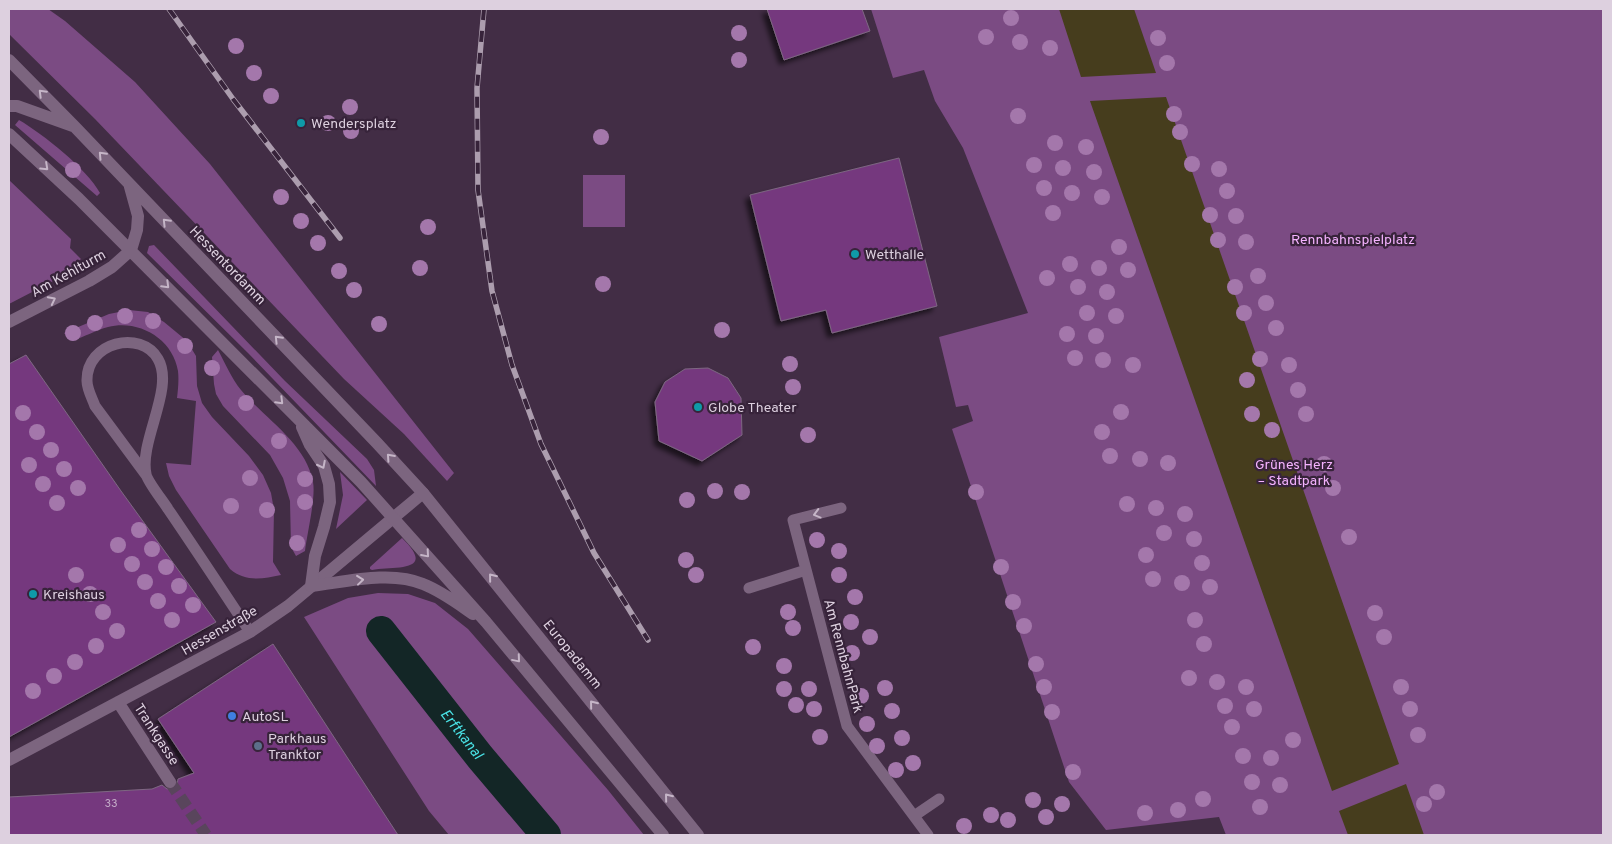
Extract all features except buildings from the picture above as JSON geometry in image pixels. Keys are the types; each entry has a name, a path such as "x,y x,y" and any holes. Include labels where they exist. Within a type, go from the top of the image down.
{"main road":[{"name":"Hessentordamm","path":"9,60 76,127 423,493"},
{"path":"9,106 18,106 76,127"},
{"path":"9,134 131,250 394,518 486,622 663,835"},
{"path":"128,182 138,216 137,230 131,250"},
{"name":"Am Kehlturm","path":"9,322 112,267 131,250"},
{"path":"300,422 310,445 324,466 329,484 330,502 315,556 311,586 377,578 402,578 422,583 444,594 486,622"},
{"name":"Hessenstraße","path":"9,760 250,632 288,606 423,493"},
{"name":"Europadamm","path":"423,493 698,835"},
{"name":"Trankgasse","path":"118,702 170,782"}],"lane":[{"path":"146,475 146,456 163,383 162,370 158,358 150,350 137,344 110,345 99,352 88,370 87,382 95,406 146,475 250,632"},
{"name":"Am RennbahnPark","path":"841,508 793,520 847,726 928,835"},
{"path":"750,588 806,570"},
{"path":"914,816 940,799"}],"green space":[{"path":"9,9 48,9 65,21 135,82 210,164 454,473 447,481 404,434 344,379 95,119 9,34"},
{"name":"Grünes Herz – Stadtpark","path":"871,9 1603,9 1603,835 1226,835 1219,817 1106,830 1069,782 952,429 973,421 968,405 956,407 939,337 1028,313 963,148 935,101 924,70 893,78"},
{"path":"19,120 64,153 85,173 100,193 97,196 15,125"},
{"path":"583,175 625,175 625,227 583,227"},
{"path":"9,180 71,239 70,248 81,259 63,276 9,304"},
{"path":"154,245 285,381 367,459 374,470 376,486 248,353 147,253 149,246"},
{"path":"129,310 148,312 164,322 187,341 196,356 197,386 202,403 212,417 249,456 263,475 271,493 274,510 273,562 281,575 248,578 230,569 176,490 169,476 166,463 191,465 196,401 177,398 178,371 175,360 162,341 142,329 120,325 99,330 72,341 64,333 109,314"},
{"path":"218,350 241,390 293,443 309,468 314,489 312,506 305,551 296,556 291,547 290,501 283,478 270,455 223,406 216,394 212,357"},
{"path":"340,472 367,500 336,529 343,495"},
{"path":"402,538 412,549 416,557 414,562 409,566 370,569 370,567"},
{"path":"378,593 408,594 435,603 468,629 608,790 644,835 557,835 487,752 388,626 374,635 474,765 533,835 449,835 429,811 304,617 348,598"}],"sand":[{"path":"1059,9 1134,9 1156,73 1081,77"},
{"path":"1166,97 1399,764 1332,791 1090,101"},
{"path":"1406,784 1424,835 1348,835 1339,811"}],"waterway":[{"name":"Erftkanal","path":"381,631 480,757 546,835"}],"tunnel":[{"path":"170,782 206,835"}],"railway":[{"path":"169,9 233,99 340,238"},
{"path":"484,9 477,88 478,190 492,291 512,365 541,444 594,553 648,640"}],"place":[{"name":"Wendersplatz","path":"301,123"},
{"name":"Wetthalle","path":"855,254"},
{"name":"Globe Theater","path":"698,407"},
{"name":"Kreishaus","path":"33,594"},
{"name":"AutoSL","path":"232,716"},
{"name":"Parkhaus Tranktor","path":"258,746"}],"park label":[{"name":"Rennbahnspielplatz","path":"1353,239"}]}
